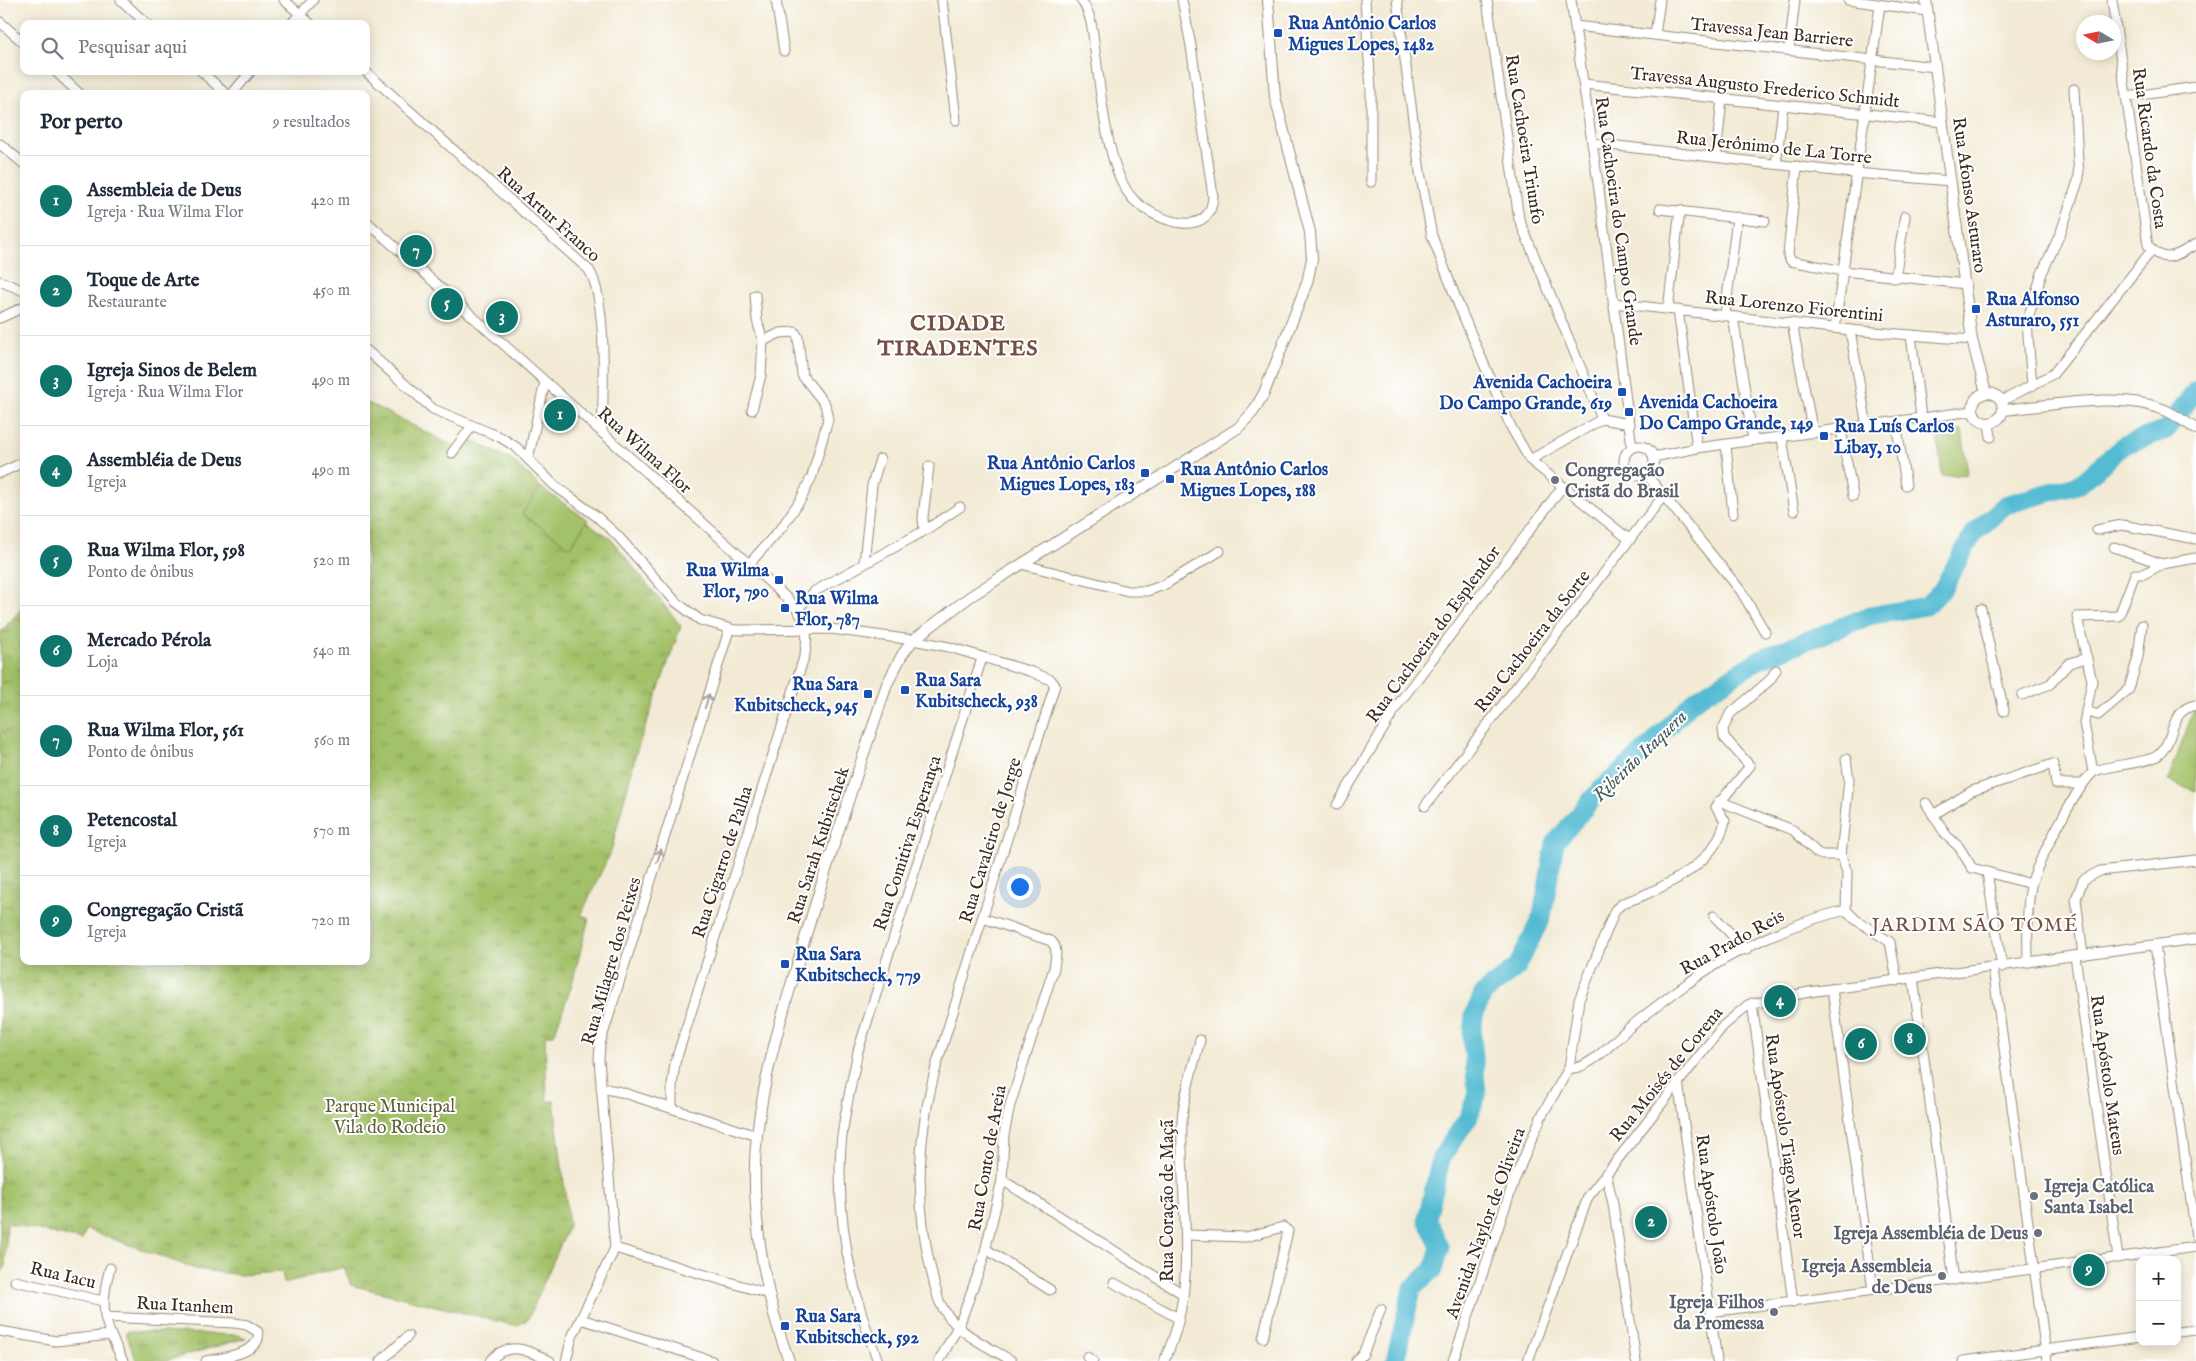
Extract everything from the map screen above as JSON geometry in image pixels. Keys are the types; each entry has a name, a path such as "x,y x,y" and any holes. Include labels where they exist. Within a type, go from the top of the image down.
{"street":[{"path":"121,0 143,20"},
{"path":"284,0 307,20"},
{"path":"295,20 313,0"},
{"path":"776,0 784,51"},
{"path":"942,0 956,120"},
{"path":"1081,0 1090,19 1106,128 1124,187 1134,200 1151,212 1166,218 1194,224 1208,216 1212,207 1213,196 1191,46 1182,0"},
{"name":"Rua Sarah Kubitschek","path":"789,1361 769,1294 758,1231 757,1136 768,1069 811,915 886,684 913,640 971,596 1238,428 1253,412 1264,393 1307,283 1312,259 1310,232 1275,97 1268,0"},
{"path":"1366,0 1371,90 1371,182"},
{"path":"1397,0 1420,172 1432,236 1510,428 1530,460 1630,540"},
{"name":"Rua Cachoeira Triunfo","path":"1487,0 1519,219 1602,418"},
{"name":"Rua Cachoeira do Campo Grande","path":"1571,0 1584,84 1632,447"},
{"path":"1655,35 1660,0"},
{"path":"1789,50 1795,0"},
{"path":"1848,0 1880,4 1927,5"},
{"name":"Rua Ricardo da Costa","path":"2112,0 2148,245 2163,257 2176,256 2196,244"},
{"path":"1835,328 1855,173 1880,4"},
{"name":"Rua Afonso Asturaro","path":"1927,5 1966,284 1972,340 1986,393"},
{"path":"0,22 20,40"},
{"name":"Travessa Jean Barriere","path":"1575,26 1936,67"},
{"path":"59,75 76,90"},
{"path":"205,75 222,90"},
{"path":"235,90 248,75"},
{"name":"Rua Artur Franco","path":"370,75 589,270 596,284 602,336 602,433"},
{"name":"Travessa Augusto Frederico Schmidt","path":"1584,84 1943,122"},
{"path":"2127,97 2196,87"},
{"path":"2032,386 2027,322 2042,273 2060,232 2079,178 2074,89"},
{"path":"1716,157 1722,99"},
{"path":"1776,164 1783,106"},
{"name":"Rua Jerônimo de La Torre","path":"1592,143 1855,173 1952,181"},
{"path":"0,144 20,161"},
{"path":"1797,166 1788,255 1791,261 1796,264 1895,278 1966,284"},
{"path":"1660,209 1765,221"},
{"path":"1668,309 1680,210"},
{"path":"1895,278 1905,216"},
{"path":"1737,217 1729,316 1753,440"},
{"name":"Rua Wilma Flor","path":"370,225 749,564 797,609 808,628"},
{"path":"2002,406 1995,394 1986,393 1974,401 1973,411 1979,420 1990,423 1998,419 2002,406 2053,374 2152,250"},
{"path":"0,281 20,289"},
{"path":"752,410 761,375 763,341 757,320 755,295"},
{"name":"Rua Lorenzo Fiorentini","path":"1613,303 1850,330 1972,340"},
{"path":"0,318 20,310"},
{"path":"1678,310 1697,448"},
{"path":"0,312 12,313"},
{"path":"1792,323 1813,434"},
{"path":"1850,330 1867,426"},
{"path":"749,564 782,527 801,499 812,476 828,419 825,404 804,379 797,334 792,331 780,333 763,341"},
{"path":"1911,335 1921,417"},
{"path":"370,354 433,409 507,441 554,485 596,516 617,535 676,602 700,620 729,630"},
{"path":"528,459 545,382"},
{"path":"2002,406 2110,401 2142,403 2166,411 2196,429"},
{"path":"1653,457 1697,448 1813,434 1973,411"},
{"path":"1530,460 1602,418 1630,424"},
{"path":"1896,422 1906,485"},
{"path":"1990,423 1992,437"},
{"path":"452,453 472,426"},
{"path":"1841,430 1853,496"},
{"path":"1782,438 1794,511"},
{"path":"1726,445 1734,514"},
{"path":"1646,474 1654,464 1653,457 1645,447 1632,447 1624,458 1624,464 1633,474 1646,474 1664,495 1741,590 1764,632"},
{"path":"864,563 872,485 880,459"},
{"path":"0,473 20,464"},
{"path":"924,531 923,517 929,466"},
{"name":"Rua Cachoeira do Esplendor","path":"1337,805 1398,703 1563,486"},
{"name":"Rua Cachoeira da Sorte","path":"1425,806 1664,495"},
{"path":"797,609 815,591 924,531 960,507"},
{"path":"2097,530 2122,525 2196,539"},
{"path":"2114,547 2162,564"},
{"path":"1021,564 1128,590 1147,591 1164,585 1220,551"},
{"path":"2093,772 2084,723 2092,681 2077,617 2119,616 2135,574 2144,574 2162,564 2196,558"},
{"path":"1981,609 2004,711"},
{"path":"2086,711 2098,715 2129,689 2138,657 2142,625"},
{"name":"Rua Cigarro de Palha","path":"672,1107 672,1086 676,1063 805,654 808,628"},
{"name":"Rua Cavaleiro de Jorge","path":"729,630 838,629 913,640 949,648 1044,677 1051,680 1055,685 931,1083 920,1144 920,1202 929,1263 939,1301 945,1314 957,1328"},
{"name":"Rua Milagre dos Peixes","path":"615,1248 599,1050 602,1035 729,630"},
{"name":"Rua Comitiva Esperança","path":"878,1361 855,1294 841,1216 841,1144 846,1110 858,1051 982,658"},
{"path":"2022,694 2050,684 2069,663 2087,658"},
{"path":"1776,670 1770,680 1730,714 1723,729 1724,737 1750,766 1719,801 1793,830 1822,855 1841,855"},
{"path":"2028,962 2028,907 2031,884 2040,862 2081,784 2093,772 2122,763 2155,758 2164,750 2179,712 2187,707 2196,705"},
{"path":"1846,759 1849,780 1841,855 1847,872 1846,910 1856,920 1890,942 1897,981"},
{"path":"1934,815 1972,791 2053,764 2056,784 2081,784"},
{"name":"Avenida Naylor de Oliveira","path":"1453,1361 1514,1181 1542,1115 1569,1068 1579,1000 1615,910 1624,901 1641,897 1692,869 1703,860 1711,851 1724,827 1724,817 1716,810 1719,801"},
{"path":"1926,803 1946,835 1959,847 1972,868 2031,884"},
{"name":"Rua Apóstolo Mateus","path":"2118,1258 2079,956 2076,899 2083,880 2100,871 2196,860"},
{"path":"1988,872 1997,968 2047,1361"},
{"name":"Rua Prado Reis","path":"1569,1068 1585,1066 1616,1038 1688,982 1713,966 1812,918 1846,910"},
{"path":"1714,916 1746,950"},
{"name":"Rua Conto de Areia","path":"939,1361 957,1328 986,1249 1002,1180 1004,1135 1010,1105 1054,968 1056,952 1055,944 1051,941 983,918"},
{"name":"Rua Moisés de Corena","path":"1528,1361 1588,1197 1678,1081 1736,1013 1752,1003 1832,989 1997,968 2196,939"},
{"path":"2155,945 2196,1236"},
{"path":"1913,978 1954,1280"},
{"path":"1832,989 1873,1290"},
{"name":"Rua Apóstolo Tiago Menor","path":"1752,1003 1793,1302"},
{"name":"Rua Coração de Maçã","path":"1164,1361 1178,1318 1183,1294 1186,1235 1182,1118 1200,1040"},
{"name":"Rua Apóstolo João","path":"1678,1081 1717,1361"},
{"path":"602,1088 672,1107 757,1136"},
{"path":"1606,1173 1614,1204 1636,1361"},
{"path":"1002,1180 1183,1294"},
{"path":"1186,1235 1246,1238 1283,1227 1288,1231 1263,1338"},
{"path":"1710,1312 2196,1247"},
{"path":"566,1361 568,1346 615,1248 769,1294"},
{"path":"986,1249 1050,1290"},
{"path":"110,1268 103,1301 105,1318 110,1335 123,1361"},
{"name":"Rua Iacu","path":"15,1281 103,1301"},
{"path":"1114,1283 1178,1318"},
{"path":"1356,1361 1362,1354 1381,1309"},
{"name":"Rua Itanhem","path":"105,1318 241,1324 252,1327 259,1336 254,1346 241,1353 206,1361"},
{"path":"581,1319 712,1361"},
{"path":"957,1328 1012,1361"},
{"path":"2181,1332 2196,1330"},
{"path":"0,1331 56,1341 110,1335"},
{"path":"380,1361 408,1336"},
{"path":"1963,1361 2136,1338"},
{"path":"490,1361 504,1350 515,1348 527,1350 550,1361"}],"green space":[{"name":"Parque Municipal Vila do Rodeio","path":"370,404 462,450 470,440 511,459 556,501 610,538 681,626 637,750 611,851 581,915 589,918 571,987 554,1035 545,1035 547,1101 554,1101 569,1225 528,1319 517,1326 351,1285 344,1267 284,1283 282,1272 239,1275 196,1269 86,1229 82,1240 7,1223 5,1268 0,1274 0,633 20,610 20,965 370,965"},
{"path":"1962,430 1968,474 1942,476 1937,432"},
{"path":"540,487 588,520 570,547 522,514"},
{"path":"2194,709 2196,710 2196,791 2168,781"},
{"path":"128,1331 238,1335 246,1338 164,1361 137,1361 125,1333"}],"waterway":[{"name":"Ribeirão Itaquera","path":"1395,1361 1412,1289 1434,1269 1440,1247 1427,1219 1441,1158 1468,1118 1477,1095 1472,1035 1474,1015 1483,994 1517,967 1542,916 1555,843 1598,792 1650,746 1692,702 1760,659 1869,616 1926,606 1942,590 1973,534 2005,505 2080,484 2124,445 2166,430 2196,390"}],"place":[{"name":"Rua Antônio Carlos Migues Lopes, 1482","path":"1278,33"},
{"name":"Rua Wilma Flor, 561","path":"416,251"},
{"name":"Rua Wilma Flor, 598","path":"447,304"},
{"name":"Rua Alfonso Asturaro, 551","path":"1976,309"},
{"name":"Igreja Sinos de Belem","path":"502,317"},
{"name":"Avenida Cachoeira Do Campo Grande, 619","path":"1622,392"},
{"name":"Avenida Cachoeira Do Campo Grande, 149","path":"1629,412"},
{"name":"Assembleia de Deus","path":"560,415"},
{"name":"Rua Luís Carlos Libay, 10","path":"1824,436"},
{"name":"Rua Antônio Carlos Migues Lopes, 183","path":"1145,473"},
{"name":"Rua Antônio Carlos Migues Lopes, 188","path":"1170,479"},
{"name":"Congregação Cristã do Brasil","path":"1555,480"},
{"name":"Rua Wilma Flor, 790","path":"779,580"},
{"name":"Rua Wilma Flor, 787","path":"785,608"},
{"name":"Rua Sara Kubitscheck, 938","path":"905,690"},
{"name":"Rua Sara Kubitscheck, 945","path":"868,694"},
{"name":"Rua Sara Kubitscheck, 779","path":"785,964"},
{"name":"Assembléia de Deus","path":"1780,1001"},
{"name":"Petencostal","path":"1910,1039"},
{"name":"Mercado Pérola","path":"1861,1044"},
{"name":"Igreja Católica Santa Isabel","path":"2034,1196"},
{"name":"Toque de Arte","path":"1651,1222"},
{"name":"Igreja Assembléia de Deus","path":"2038,1233"},
{"name":"Congregação Cristã","path":"2089,1270"},
{"name":"Igreja Assembleia de Deus","path":"1942,1276"},
{"name":"Igreja Filhos da Promessa","path":"1774,1312"},
{"name":"Rua Sara Kubitscheck, 592","path":"785,1326"}],"district":[{"name":"CIDADE TIRADENTES","path":"958,335"},
{"name":"JARDIM SÃO TOMÉ","path":"1975,924"}]}
